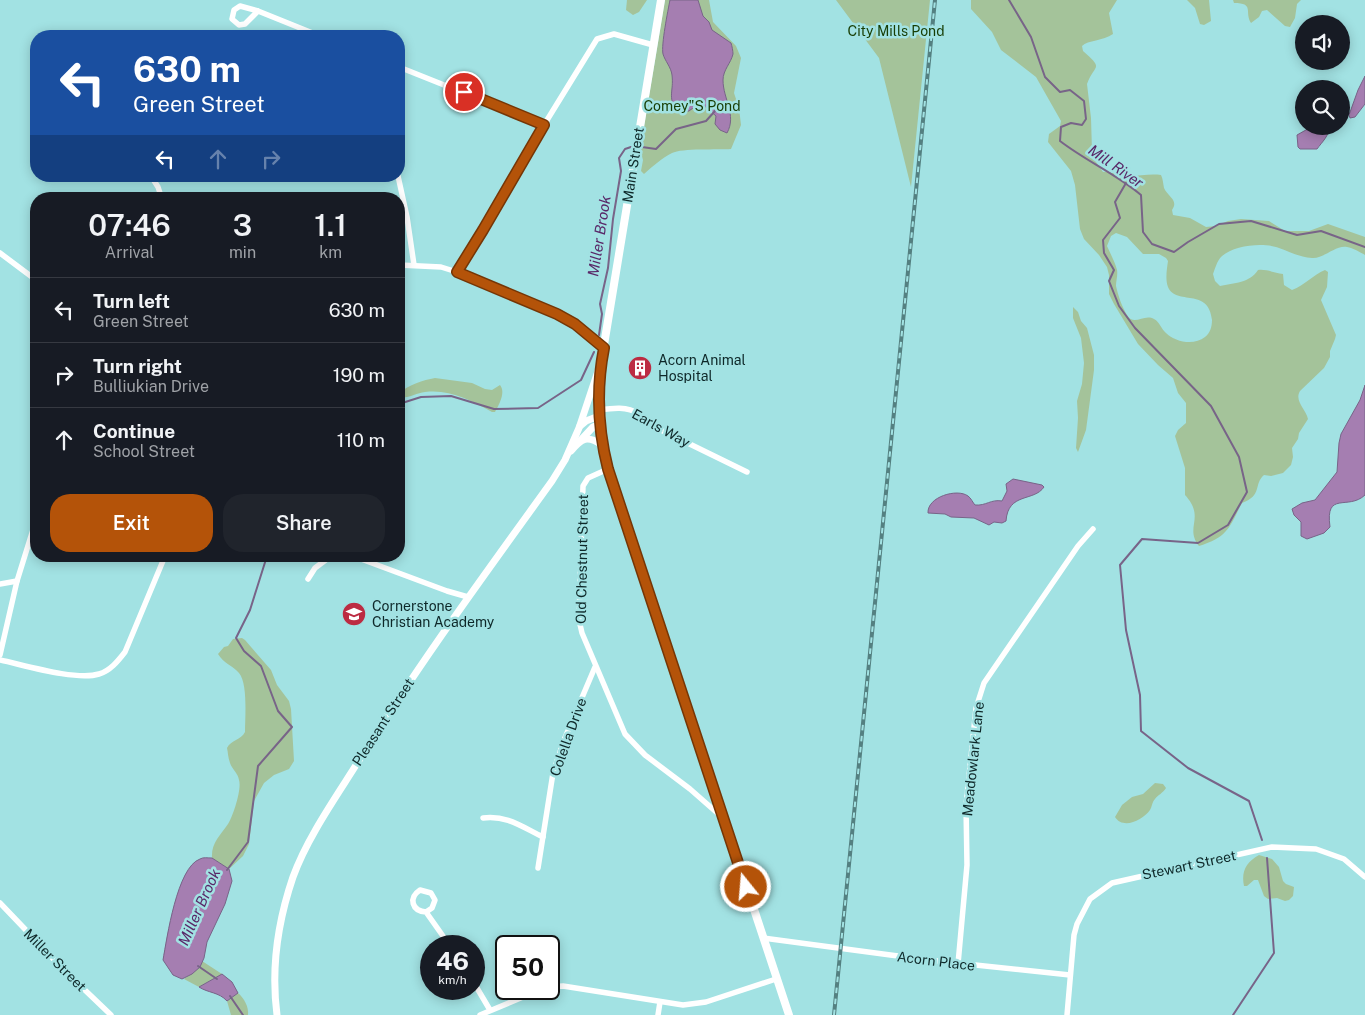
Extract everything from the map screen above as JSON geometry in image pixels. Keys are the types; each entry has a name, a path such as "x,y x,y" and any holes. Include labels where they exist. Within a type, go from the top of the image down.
{"main road":[{"name":"Main Street","path":"604,348 661,0"},
{"path":"604,348 601,363 599,417 602,445 608,469 789,1015"}],"street":[{"path":"258,11 305,30"},
{"path":"457,272 597,39 614,34 654,45"},
{"path":"405,69 544,125"},
{"path":"405,208 414,264"},
{"path":"0,253 30,276"},
{"path":"405,264 441,267 457,272 557,314 575,324 604,348"},
{"name":"Pleasant Street","path":"565,460 601,363"},
{"name":"Earls Way","path":"599,417 626,408 639,414 651,425 746,472"},
{"path":"578,428 586,421 599,417"},
{"name":"Pleasant Street","path":"277,1015 275,992 277,942 287,898 302,855 417,669 552,481 565,460 599,417"},
{"path":"578,443 583,439 591,438 602,445"},
{"name":"Old Chestnut Street","path":"608,469 588,478 583,486 579,620 582,633 625,734 645,755 690,789 724,819"},
{"name":"Meadowlark Lane","path":"958,964 968,865 967,793 978,696 984,683 1078,546 1093,529"},
{"path":"0,655 17,580 30,539"},
{"path":"0,660 70,675 98,674 116,664 125,652 162,562"},
{"path":"308,579 314,568 322,562"},
{"path":"369,562 468,597"},
{"path":"0,584 17,580"},
{"name":"Colella Drive","path":"538,868 553,774 564,740 595,667"},
{"path":"483,818 497,816 505,818 543,837"},
{"name":"Stewart Street","path":"1070,974 1077,924 1090,899 1112,883 1272,847 1316,849 1344,859 1365,876"},
{"name":"Miller Street","path":"0,903 65,971 112,1015"},
{"path":"426,912 442,935"},
{"name":"Acorn Place","path":"763,938 958,964 1070,974"},
{"path":"1067,1015 1070,974"},
{"path":"560,986 683,1005 699,1004 776,979"},
{"path":"484,1000 490,1010"},
{"path":"480,1015 515,1000"},
{"path":"658,1015 660,1002"}],"green space":[{"path":"627,0 647,0 639,12 633,15 626,10"},
{"name":"Comey\"S Pond","path":"665,0 709,0 713,22 736,46 741,58 734,93 739,108 741,125 731,149 677,151 665,157 644,174 641,171 643,160 639,145 641,145"},
{"name":"City Mills Pond","path":"836,0 930,0 911,187 879,58"},
{"path":"971,0 1117,0 1109,13 1113,34 1082,46 1083,51 1096,65 1087,84 1092,151 1094,159 1103,172 1124,176 1161,175 1164,188 1174,201 1173,215 1190,218 1206,227 1241,219 1269,221 1285,231 1309,231 1328,224 1365,237 1365,255 1352,248 1343,247 1312,258 1273,246 1257,245 1233,250 1226,253 1218,261 1213,274 1215,281 1220,286 1246,280 1251,278 1258,270 1261,270 1283,274 1284,285 1292,290 1325,270 1328,272 1327,287 1321,300 1336,335 1330,351 1330,357 1324,368 1300,391 1299,402 1308,419 1292,448 1293,457 1291,465 1283,473 1271,476 1264,475 1253,497 1242,503 1234,519 1222,535 1209,543 1199,546 1193,533 1194,510 1185,495 1185,468 1175,436 1178,430 1186,423 1186,403 1178,393 1173,378 1138,344 1109,294 1107,267 1084,239 1080,229 1075,185 1071,171 1048,142 1049,134 1060,126 1061,121 1036,77 1001,50 992,32 971,9","holes":["1116,233 1127,237 1143,254 1159,254 1166,258 1168,261 1167,284 1172,293 1199,300 1210,310 1212,325 1208,334 1201,340 1179,341 1166,333 1154,319 1133,320 1127,315 1120,301 1116,286 1116,267 1107,246 1111,236"]},
{"path":"1187,0 1209,0 1211,21 1204,25 1200,24 1195,8"},
{"path":"1233,0 1301,0 1297,4 1295,18 1290,27 1285,26 1267,10 1262,11 1259,17 1251,23 1247,6 1234,3"},
{"path":"1073,307 1087,328 1094,355 1094,370 1086,430 1078,452 1076,448 1077,401 1082,384 1084,363 1081,338 1073,318"},
{"path":"435,378 472,383 492,390 500,385 502,388 501,398 495,412 492,412 468,400 443,392 425,392 405,397 405,389"},
{"path":"242,638 271,670 277,685 289,701 294,761 289,769 274,775 264,783 254,801 249,844 243,856 229,869 212,858 212,853 217,840 230,820 238,796 240,784 230,763 227,748 245,732 245,701 242,678 218,654 233,639"},
{"path":"1155,783 1163,784 1166,788 1154,800 1147,814 1138,820 1128,823 1123,823 1115,817 1122,805 1132,797 1143,794"},
{"path":"1259,855 1272,859 1279,867 1283,881 1294,887 1293,896 1289,900 1268,899 1264,896 1258,880 1254,880 1247,886 1244,886 1243,876 1245,868"},
{"path":"202,961 222,974 199,987 184,979 200,967"},
{"path":"238,993 246,1003 248,1015 231,1015 227,1001"}],"water":[{"path":"670,0 698,0 703,16 709,22 712,30 731,43 733,54 724,73 723,80 731,120 727,133 720,130 715,124 716,116 706,107 697,105 689,111 677,112 674,107 672,102 672,75 663,54"},
{"path":"1365,76 1365,104 1355,117 1350,118 1350,112"},
{"path":"1297,135 1327,135 1317,149 1300,149 1298,147"},
{"path":"1365,385 1365,495 1352,502 1334,505 1329,516 1330,527 1324,533 1307,539 1301,536 1301,522 1294,515 1292,509 1302,503 1315,500 1337,472 1341,434 1360,400"},
{"path":"1013,479 1044,487 1034,495 1016,501 1008,512 1006,521 1002,523 994,522 989,525 974,518 928,513 932,502 937,498 950,494 957,493 968,496 975,505 1002,501 1007,491 1006,484"},
{"path":"201,858 212,858 229,869 232,881 225,904 207,942 200,967 182,979 173,975 163,960 170,920 185,875 192,865"},
{"path":"222,974 232,982 238,993 227,1001 221,996 199,987"}],"waterway":[{"name":"Mill River","path":"1009,0 1031,37 1045,77 1060,92 1070,90 1084,101 1086,119 1082,125 1071,123 1061,127 1060,141 1141,195 1143,232 1152,244 1174,252 1219,224 1251,221 1297,235 1321,231 1365,247"},
{"name":"Miller Brook","path":"642,147 656,149 676,129 706,121 715,111"},
{"name":"Miller Brook","path":"599,335 602,314 600,304 608,268 613,219 621,171 619,158 625,149 631,147"},
{"path":"1126,183 1115,202 1120,218 1103,240 1104,253 1114,270 1109,281 1119,306 1135,328 1211,406 1239,457 1247,492 1228,525 1198,543 1142,539 1120,565 1126,630 1140,695 1141,731 1188,768 1249,801 1262,840"},
{"name":"Miller Brook","path":"405,402 421,397 451,396 494,409 538,408 581,380 594,352"},
{"name":"Miller Brook","path":"227,870 248,842 258,766 292,727 278,711 261,666 244,651 236,638 250,610 265,562"},
{"path":"1233,1015 1274,953 1267,858"},
{"name":"Miller Brook","path":"198,966 217,979"},
{"name":"Miller Brook","path":"230,996 243,1015"}],"railway":[{"path":"834,1015 935,0"}],"place":[{"name":"Acorn Animal Hospital","path":"640,368"},
{"name":"Cornerstone Christian Academy","path":"354,614"}],"route":[{"path":"464,92 544,125 457,272 557,314 575,324 604,348 601,363 599,416 602,443 608,469 746,887"}]}
